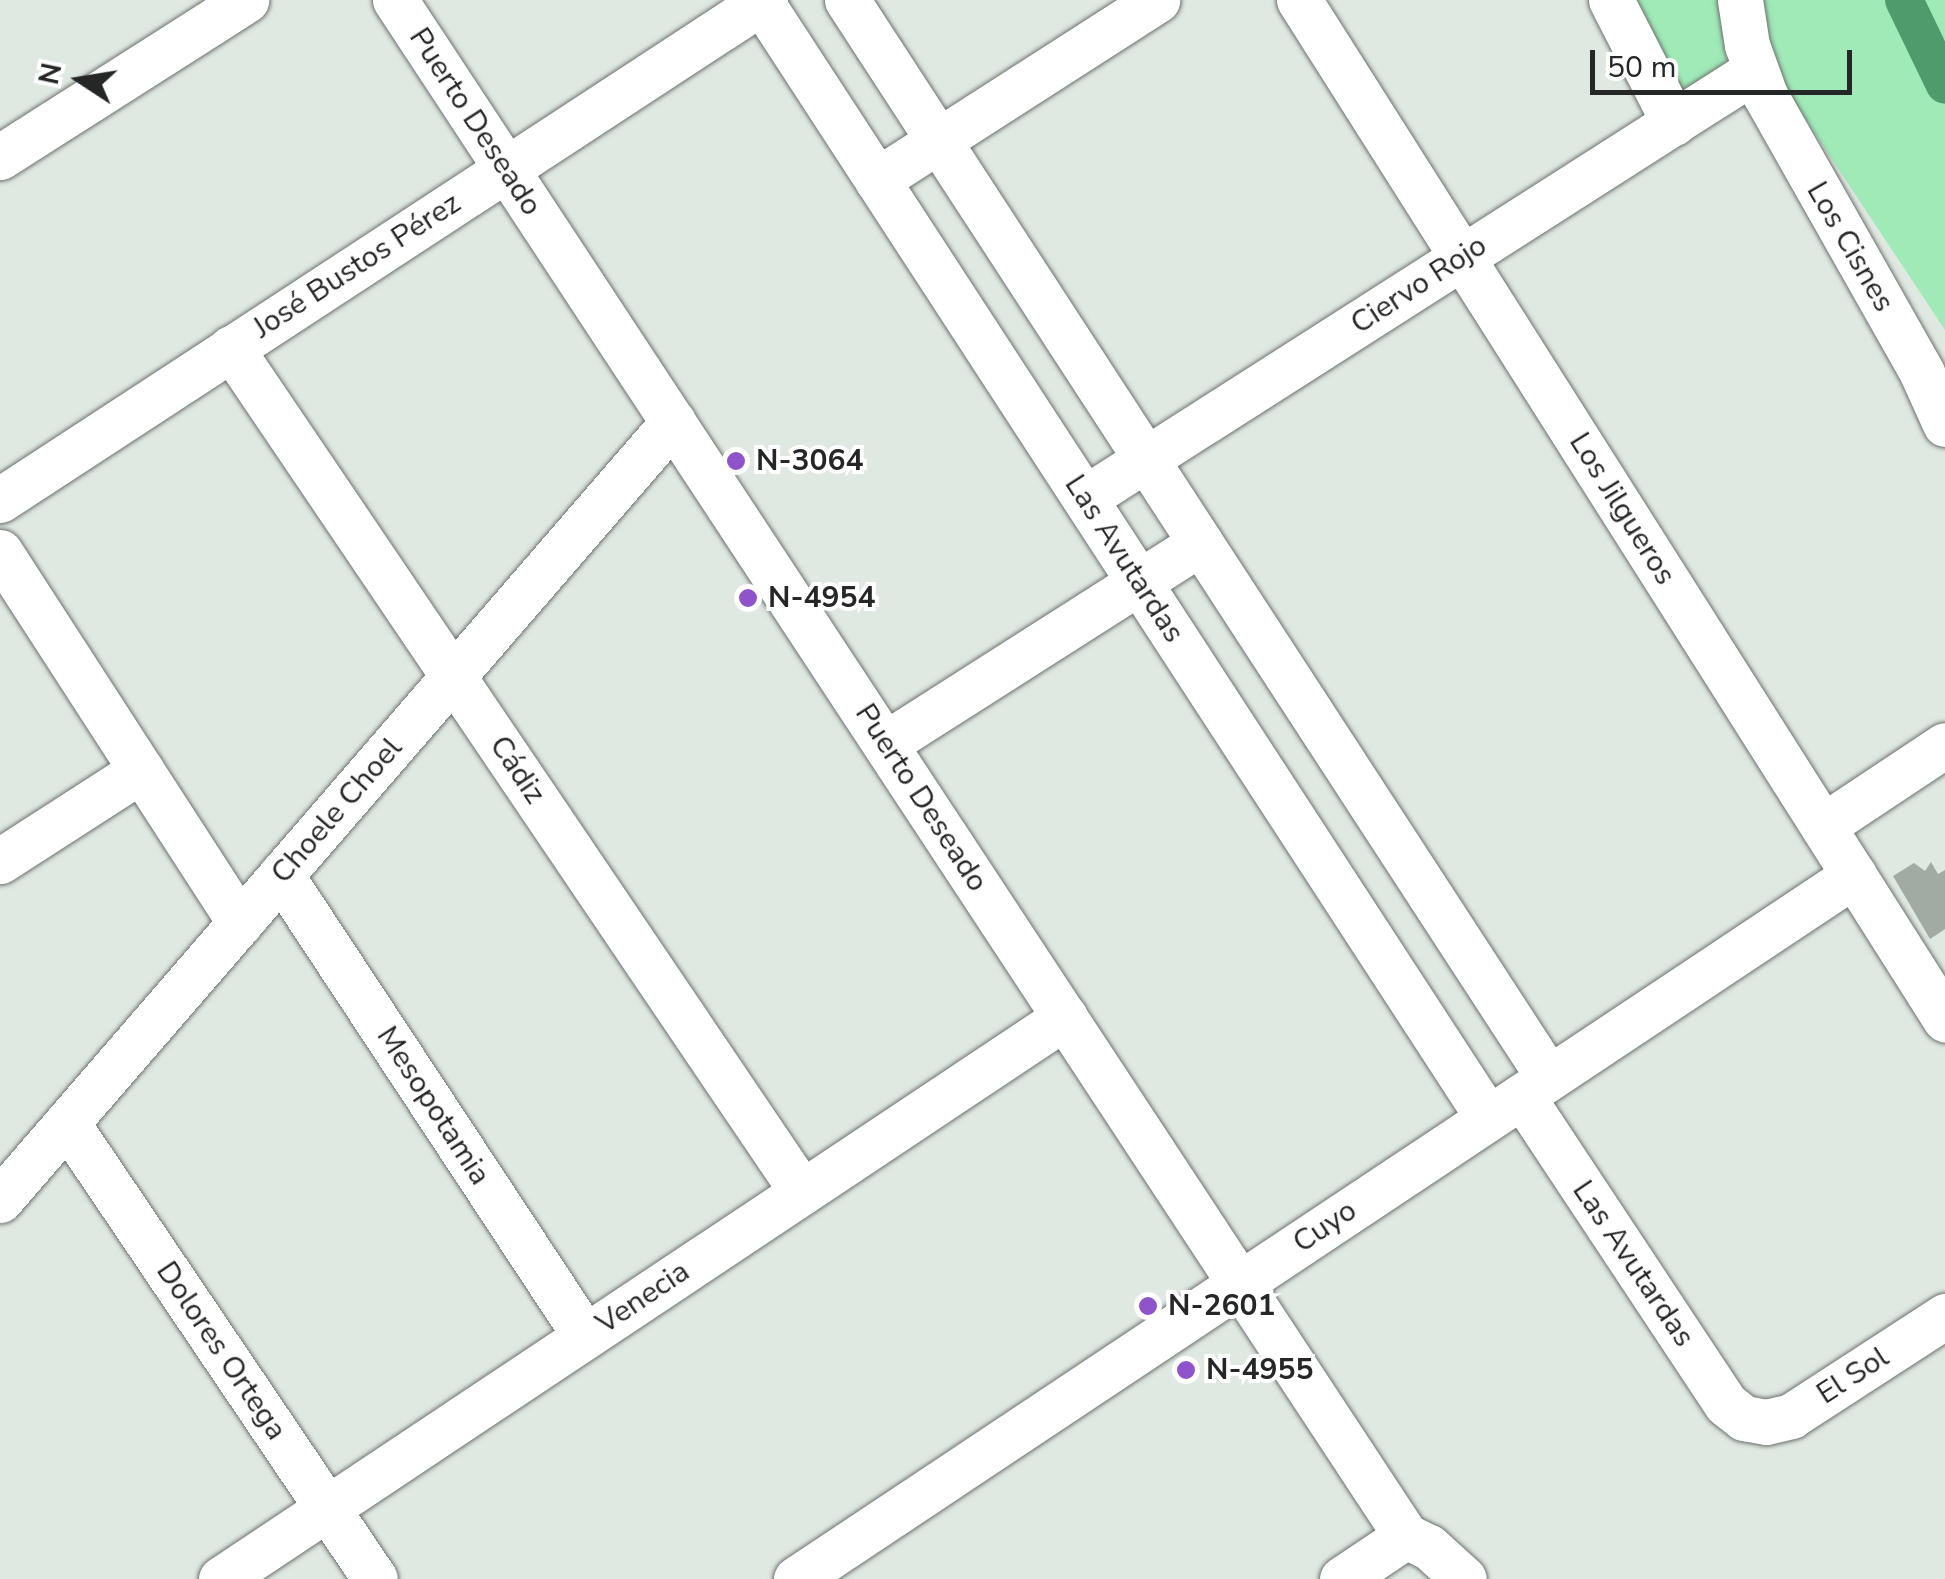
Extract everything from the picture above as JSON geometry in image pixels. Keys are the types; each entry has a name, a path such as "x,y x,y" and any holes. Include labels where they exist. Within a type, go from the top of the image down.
{"street":[{"path":"0,157 246,0"},
{"name":"Puerto Deseado","path":"395,0 1406,1536 1438,1554 1464,1579"},
{"name":"Las Avutardas","path":"847,0 1200,543 1519,1097"},
{"path":"877,180 1157,0"},
{"name":"Los Jilgueros","path":"1299,0 1945,1019"},
{"path":"1611,0 1674,122"},
{"name":"Los Cisnes","path":"1740,0 1754,71 1776,118 1922,374 1945,424"},
{"name":"José Bustos Pérez","path":"0,500 762,1"},
{"name":"Las Avutardas","path":"762,1 1139,582 1519,1097 1726,1404 1755,1421"},
{"name":"Ciervo Rojo","path":"1085,498 1754,71"},
{"name":"Cádiz","path":"231,348 802,1192"},
{"name":"Choele Choel","path":"0,1200 673,422"},
{"path":"885,744 1200,543"},
{"path":"0,552 240,923"},
{"path":"1822,826 1945,745"},
{"path":"0,860 141,770"},
{"name":"Mesopotamia","path":"281,875 585,1336"},
{"name":"Cuyo","path":"796,1579 1854,875"},
{"name":"Venecia","path":"221,1579 1065,1017"},
{"name":"Dolores Ortega","path":"67,1123 375,1579"},
{"name":"El Sol","path":"1755,1421 1791,1416 1945,1316"},
{"path":"1342,1579 1406,1536"}],"green space":[{"path":"1623,0 1723,0 1727,64 1683,92"},
{"path":"1760,0 1945,0 1945,330 1786,90 1768,44"}],"building":[{"path":"1931,862 1938,874 1945,870 1945,929 1930,939 1893,876 1914,863 1925,871"}],"waterway":[{"path":"1904,0 1945,85"}],"place":[{"name":"N-3064","path":"736,461"},
{"name":"N-4954","path":"748,598"},
{"name":"N-2601","path":"1148,1306"},
{"name":"N-4955","path":"1186,1370"}]}
